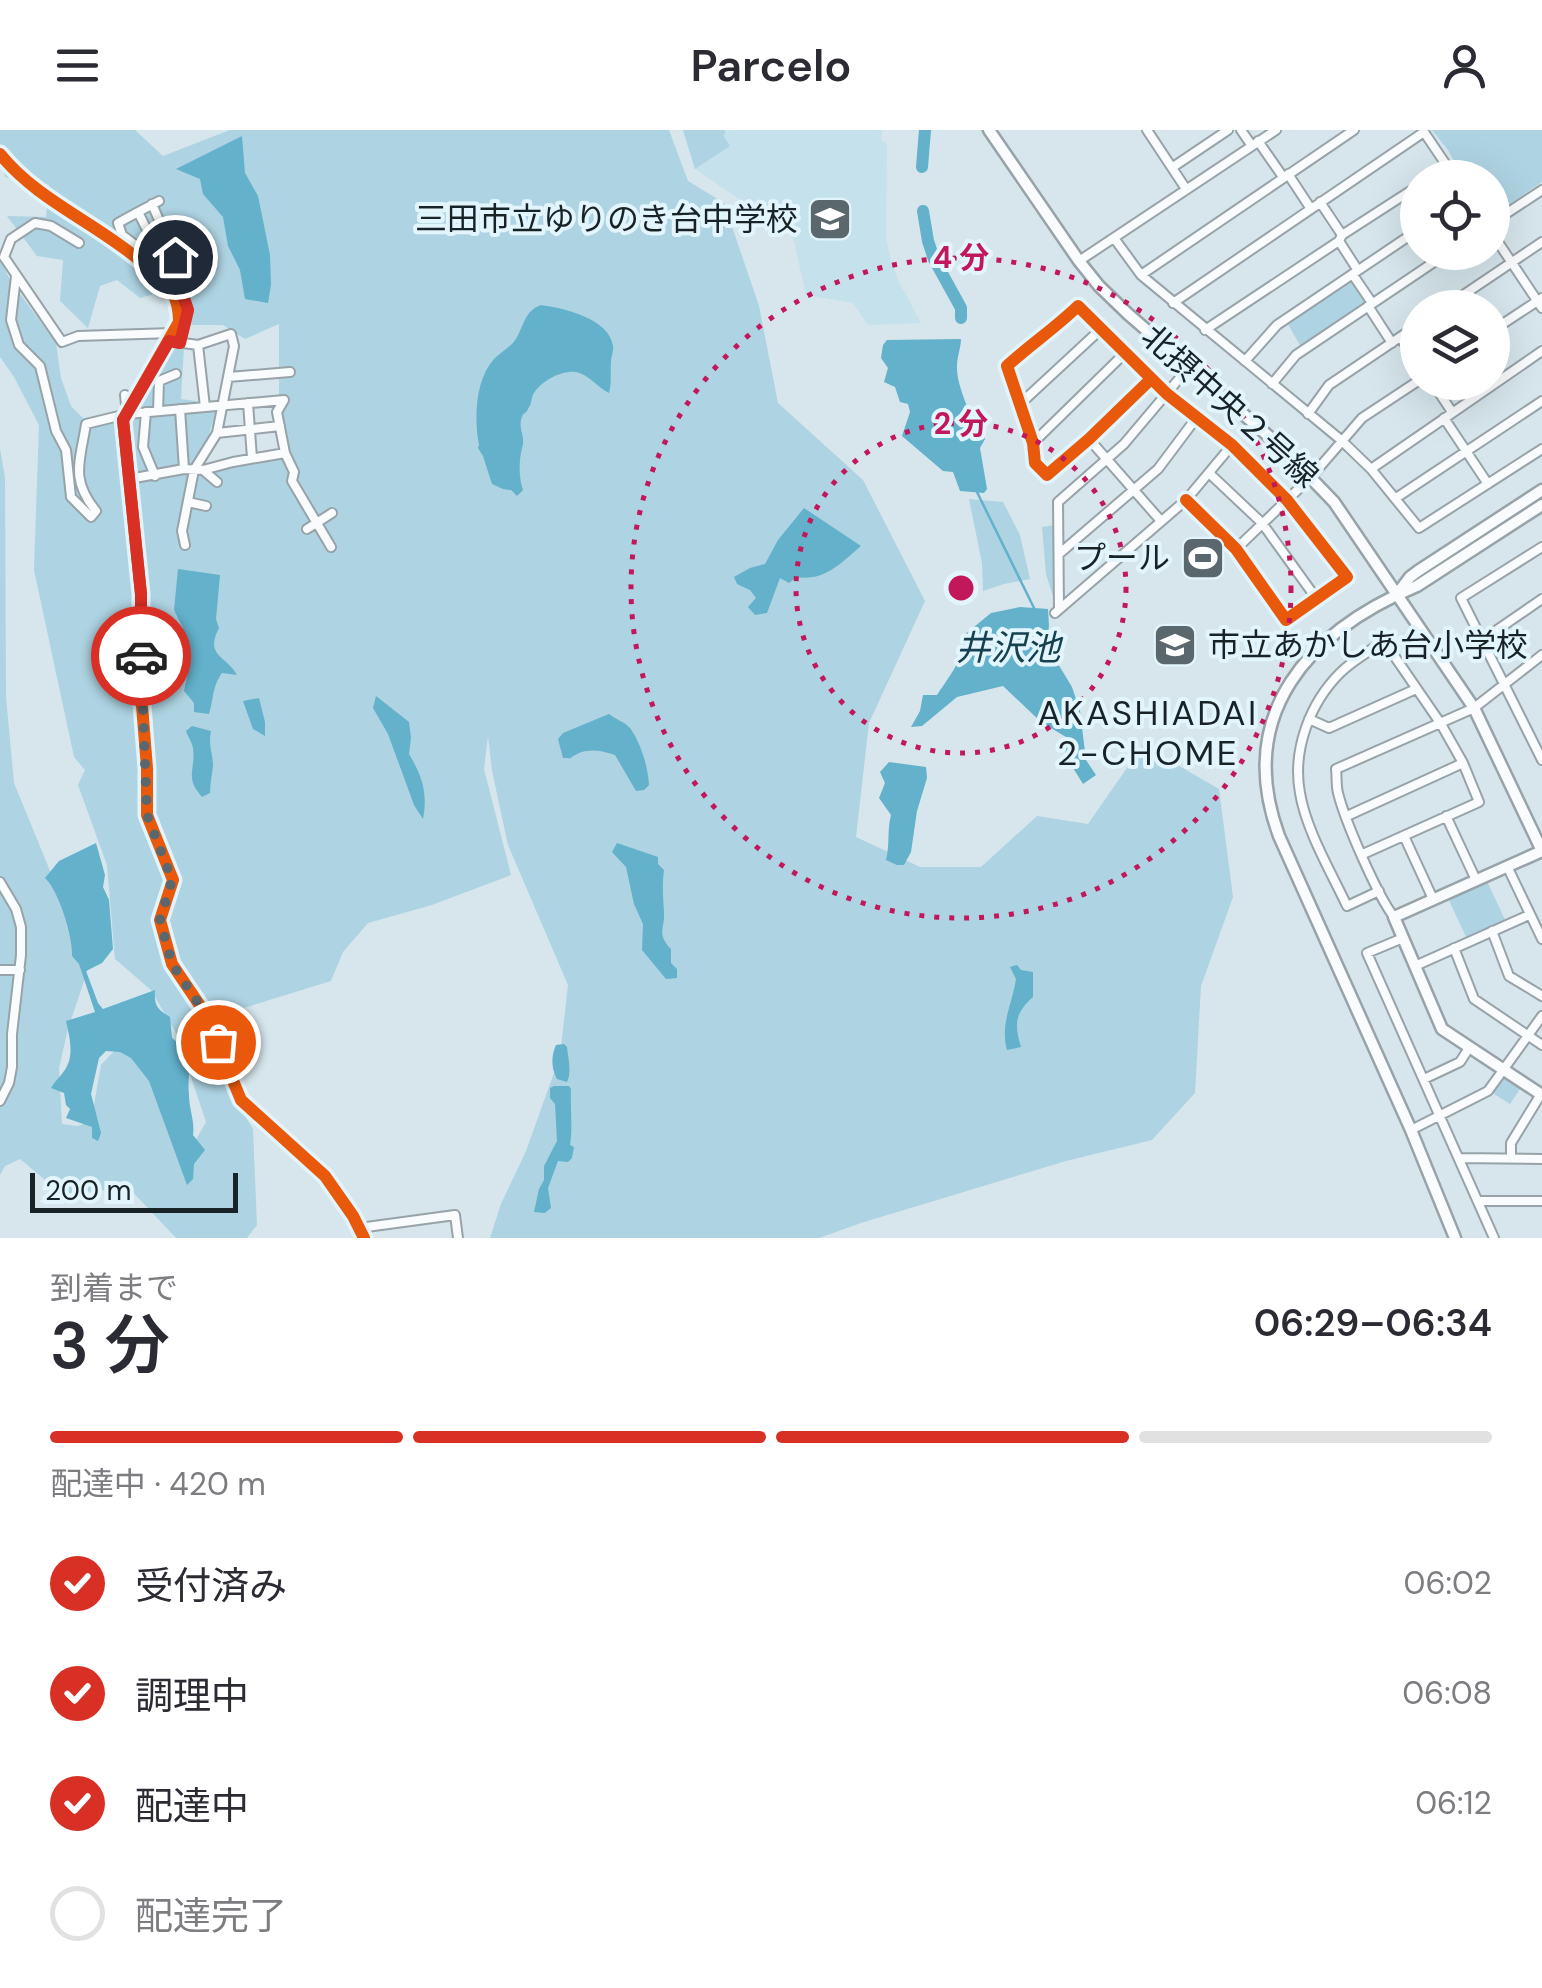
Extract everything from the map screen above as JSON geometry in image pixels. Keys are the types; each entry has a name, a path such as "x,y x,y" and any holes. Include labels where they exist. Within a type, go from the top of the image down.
{"street":[{"name":"北摂中央２号線","path":"989,130 1100,286 1247,416 1334,502 1474,708 1542,851"},
{"path":"1160,130 1149,133 1186,189"},
{"path":"1172,167 1228,130"},
{"path":"1241,130 1311,209"},
{"path":"1079,261 1276,130"},
{"path":"1141,275 1354,130"},
{"path":"1173,303 1424,131 1443,160"},
{"path":"0,154 28,181 124,247 168,286 179,310 179,322 123,420 141,594 147,815 172,880 160,920 172,964 205,1013 241,1100 316,1167 353,1216 364,1238"},
{"path":"1510,212 1542,190"},
{"path":"1205,330 1400,198"},
{"path":"1320,202 1392,343"},
{"path":"178,281 122,234 118,223 155,203 175,257 188,310 180,343"},
{"path":"138,212 166,268"},
{"path":"79,242 51,226 34,223 10,239 4,256 62,342 78,336 171,337 180,343 198,345 231,334 234,346 217,433 188,502 182,531 186,545"},
{"path":"136,244 150,238"},
{"path":"1114,238 1141,275 1370,468 1419,528 1542,450"},
{"path":"1245,362 1277,325 1400,242"},
{"path":"1471,290 1542,242"},
{"path":"1510,259 1540,302 1510,320"},
{"path":"1272,384 1296,355 1422,270"},
{"path":"16,276 11,320 19,344 40,366 56,431 66,450 71,497 91,517 96,511 82,493 78,471 86,424 127,414 284,400 277,412 285,453 294,472 292,481 331,547"},
{"path":"1151,379 1047,475 1035,463 1007,366 1078,306 1101,330 1125,353 1151,379 1166,394 1232,446 1287,500 1347,578 1286,620 1236,549 1186,500"},
{"path":"1020,404 1101,330"},
{"path":"1308,414 1330,385 1400,336"},
{"path":"198,345 205,407"},
{"path":"1370,468 1542,351"},
{"path":"1032,443 1125,353"},
{"path":"1189,367 1124,444 1058,502 1057,611 1186,500 1232,446"},
{"path":"228,377 290,372"},
{"path":"158,411 158,381 176,374"},
{"path":"1236,549 1311,476 1362,418 1400,393"},
{"path":"125,395 127,414"},
{"path":"1441,400 1488,484"},
{"path":"1396,498 1542,401"},
{"path":"248,403 252,458"},
{"path":"180,409 184,469"},
{"path":"146,412 144,446 155,476"},
{"path":"1058,554 1158,470 1198,418"},
{"path":"217,433 280,426"},
{"path":"1089,440 1161,520"},
{"path":"126,447 144,446"},
{"path":"129,479 184,469 234,466 252,458 285,453"},
{"path":"199,470 218,482"},
{"path":"1210,473 1262,524 1316,598"},
{"path":"1397,594 1418,571 1542,490"},
{"path":"188,502 206,506"},
{"path":"1456,1238 1279,836 1268,803 1265,767 1274,715 1282,696 1319,646 1542,506"},
{"path":"308,530 332,513"},
{"path":"1541,550 1461,598 1542,760"},
{"path":"1482,640 1542,598"},
{"path":"1362,854 1479,802 1441,724 1384,642 1340,673 1309,719 1298,768 1300,794 1310,824 1347,906 1379,891"},
{"path":"1511,1158 1511,1143 1542,1095 1442,1028 1362,854 1337,790 1336,770 1474,708 1542,655"},
{"path":"1309,719 1329,728 1416,689"},
{"path":"1532,738 1542,732"},
{"path":"1347,816 1463,763"},
{"path":"1446,816 1476,880"},
{"path":"1404,836 1433,900"},
{"path":"1394,917 1542,851"},
{"path":"1508,866 1542,939"},
{"path":"0,882 22,927 12,1068 0,1101"},
{"path":"1415,966 1529,915"},
{"path":"1492,931 1510,976 1542,996"},
{"path":"1402,938 1367,953 1494,1238"},
{"path":"1454,948 1474,999 1542,1044"},
{"path":"0,970 20,970"},
{"path":"1411,1130 1488,1091 1542,1016"},
{"path":"1424,1079 1460,1062 1470,1048"},
{"path":"1459,1158 1542,1158"},
{"path":"1479,1201 1542,1202"},
{"path":"359,1228 455,1215 458,1238"}],"shaded area":[{"path":"0,130 135,130 163,156 230,130 669,130 688,181 724,203 759,306 778,403 863,480 925,601 869,723 856,837 920,867 981,867 1037,816 1088,824 1143,745 1219,789 1233,897 1201,986 1195,1093 1152,1140 1066,1161 819,1238 490,1238 560,1056 568,985 508,845 488,736 484,769 511,875 432,905 368,923 343,952 331,981 205,1020 223,1080 253,1129 257,1225 247,1238 176,1238 129,1188 62,1194 20,1159 5,1166 0,1175 0,448 5,478 6,697 14,783 89,966 59,1068 62,1124 77,1126 91,1122 101,1065 118,1047 156,1070 185,1159 206,1122 177,1035 151,990 115,959 107,865 78,785 85,770 74,757 34,570 39,425 0,357 0,259 10,280 56,343 61,378 71,406 85,420 137,415 171,349 184,347 181,399 218,404 199,468 291,458 279,394 279,324 245,339 223,325 185,325 182,286 140,298 117,280 100,286 88,328 60,301 63,260 37,256 7,216 46,217 49,185 5,177"},
{"name":"三田市立ゆりのき台中学校","path":"683,130 882,130 881,140 887,144 886,237 890,258 921,323 868,325 853,303 806,295 793,237 754,201 742,201 695,169"},
{"path":"683,130 724,130 730,146 695,169"},
{"path":"1432,130 1542,130 1542,182 1510,204 1510,160 1454,160"},
{"path":"1346,279 1352,280 1365,299 1363,306 1301,347 1285,319"},
{"path":"969,499 1003,502 1020,535 1030,579 983,591 982,563"},
{"path":"1055,525 1056,606 1046,574 1042,527"},
{"name":"プール","path":"1207,539 1221,555 1198,576 1184,561"},
{"path":"1486,879 1506,922 1467,939 1447,896"},
{"path":"1503,1070 1524,1083 1510,1104 1491,1092"}],"water":[{"path":"242,136 245,173 258,196 270,255 268,303 245,299 223,217 203,194 200,179 176,169"},
{"path":"541,305 584,316 610,336 613,346 609,393 576,372 552,377 537,389 521,420 523,490 517,496 492,484 478,448 478,400 488,368 517,338 530,312"},
{"path":"961,339 959,383 985,439 980,448 987,489 984,493 960,491 953,472 943,471 902,436 910,412 908,404 900,402 895,387 884,382 888,368 881,358 887,340"},
{"path":"804,508 861,546 824,574 796,577 789,583 780,578 767,613 755,615 748,607 756,598 734,577 765,564 778,540"},
{"path":"178,569 220,575 215,650 237,675 222,673 209,714 194,712 194,703 184,691 188,672 178,656 183,628 174,610"},
{"name":"井沢池","path":"1020,607 1048,609 1046,644 1072,687 1080,711 1086,760 1096,775 1083,784 1065,755 1066,737 1041,722 1003,686 957,697 922,726 911,727 923,695 937,695 955,667 963,636 991,613"},
{"path":"376,696 409,722 409,754 424,793 423,819 373,708"},
{"path":"259,698 265,736 253,729 243,701"},
{"path":"609,714 628,726 637,741 649,785 644,790 636,791 615,755 591,751 563,758 558,739 563,733"},
{"path":"192,726 211,731 210,793 202,797 192,779 193,748 186,731"},
{"path":"889,762 926,767 911,852 904,865 886,860 891,815 879,798 885,783 880,772"},
{"path":"96,843 105,875 103,887 109,900 113,949 102,963 86,971 103,1009 155,990 157,1006 170,1017 172,1038 186,1052 190,1064 193,1135 205,1150 194,1164 193,1179 187,1185 149,1081 131,1058 106,1051 99,1058 91,1094 101,1133 98,1141 92,1138 92,1127 66,1118 70,1109 64,1093 51,1088 69,1061 66,1021 95,1012 79,964 72,956 60,903 45,878 59,861"},
{"path":"617,843 658,857 664,870 662,935 671,949 677,978 666,979 642,950 643,924 626,867 612,852"},
{"path":"1017,965 1033,972 1033,997 1018,1019 1021,1047 1007,1050 1006,1023 1016,979 1010,967"},
{"path":"564,1044 569,1065 567,1082 557,1079 552,1062 556,1045"},
{"path":"550,1088 571,1089 570,1145 574,1147 568,1162 558,1161 548,1188 551,1208 545,1213 534,1212 544,1166 557,1141 555,1104 550,1098"}],"waterway":[{"path":"922,167 925,130"},
{"path":"923,211 934,259 961,308 961,318"},
{"path":"977,492 1034,608"}],"cycle path":[{"path":"0,154 48,197 152,270 169,287 177,303 179,322 123,420 141,594 147,815 173,880 160,920 172,964 205,1013 241,1100 325,1176 364,1238"},
{"path":"1151,379 1047,475 1035,463 1033,443 1007,366 1078,306 1167,394 1232,445 1287,500 1347,577 1286,620 1236,549 1186,500"}],"way so far":[{"path":"141,656 147,815 172,880 160,920 172,964 205,1013 218,1042"}],"place":[{"name":"三田市立ゆりのき台中学校","path":"830,219"},
{"name":"プール","path":"1203,558"},
{"name":"市立あかしあ台小学校","path":"1175,645"}],"district":[{"name":"AKASHIADAI 2-CHOME","path":"1148,733"}],"route":[{"path":"141,656 141,594 123,420 169,341 180,343 188,310 175,257"}]}
